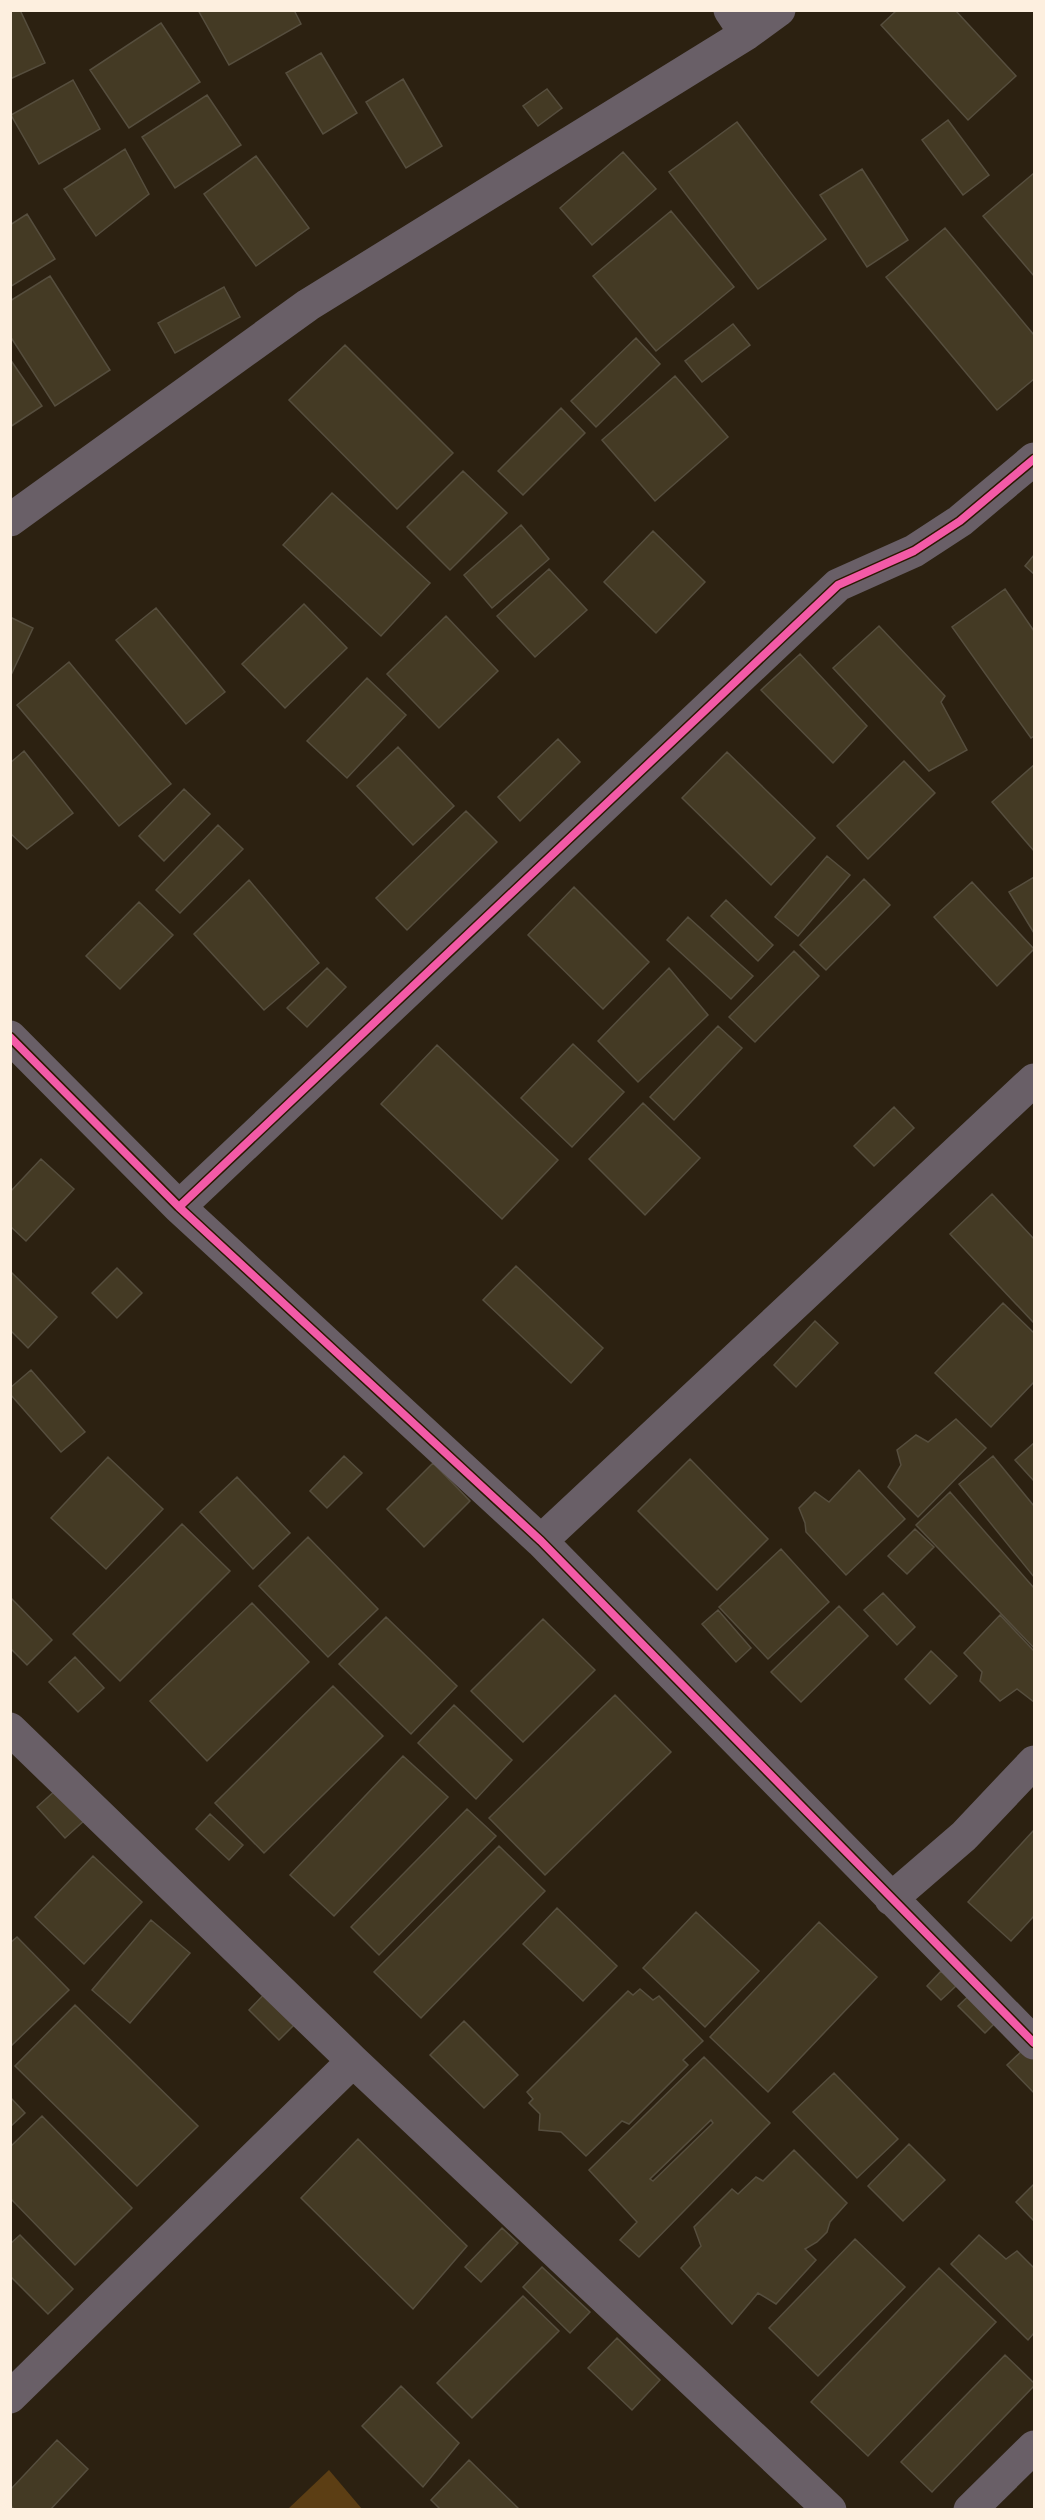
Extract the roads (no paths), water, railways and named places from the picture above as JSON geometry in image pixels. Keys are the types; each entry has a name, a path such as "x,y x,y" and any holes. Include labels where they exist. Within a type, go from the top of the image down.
{"street":[{"path":"10,520 308,305 738,22 779,10"},
{"path":"179,1208 838,585 914,551 960,520 1035,459"},
{"path":"10,1037 179,1208 541,1541 1035,2043"},
{"path":"541,1541 661,1431 983,1126 1035,1080"},
{"path":"11,1732 353,2061 830,2510"},
{"path":"891,1899 964,1836 1035,1762"},
{"path":"10,2397 353,2061"},
{"path":"970,2510 1035,2447"}]}
